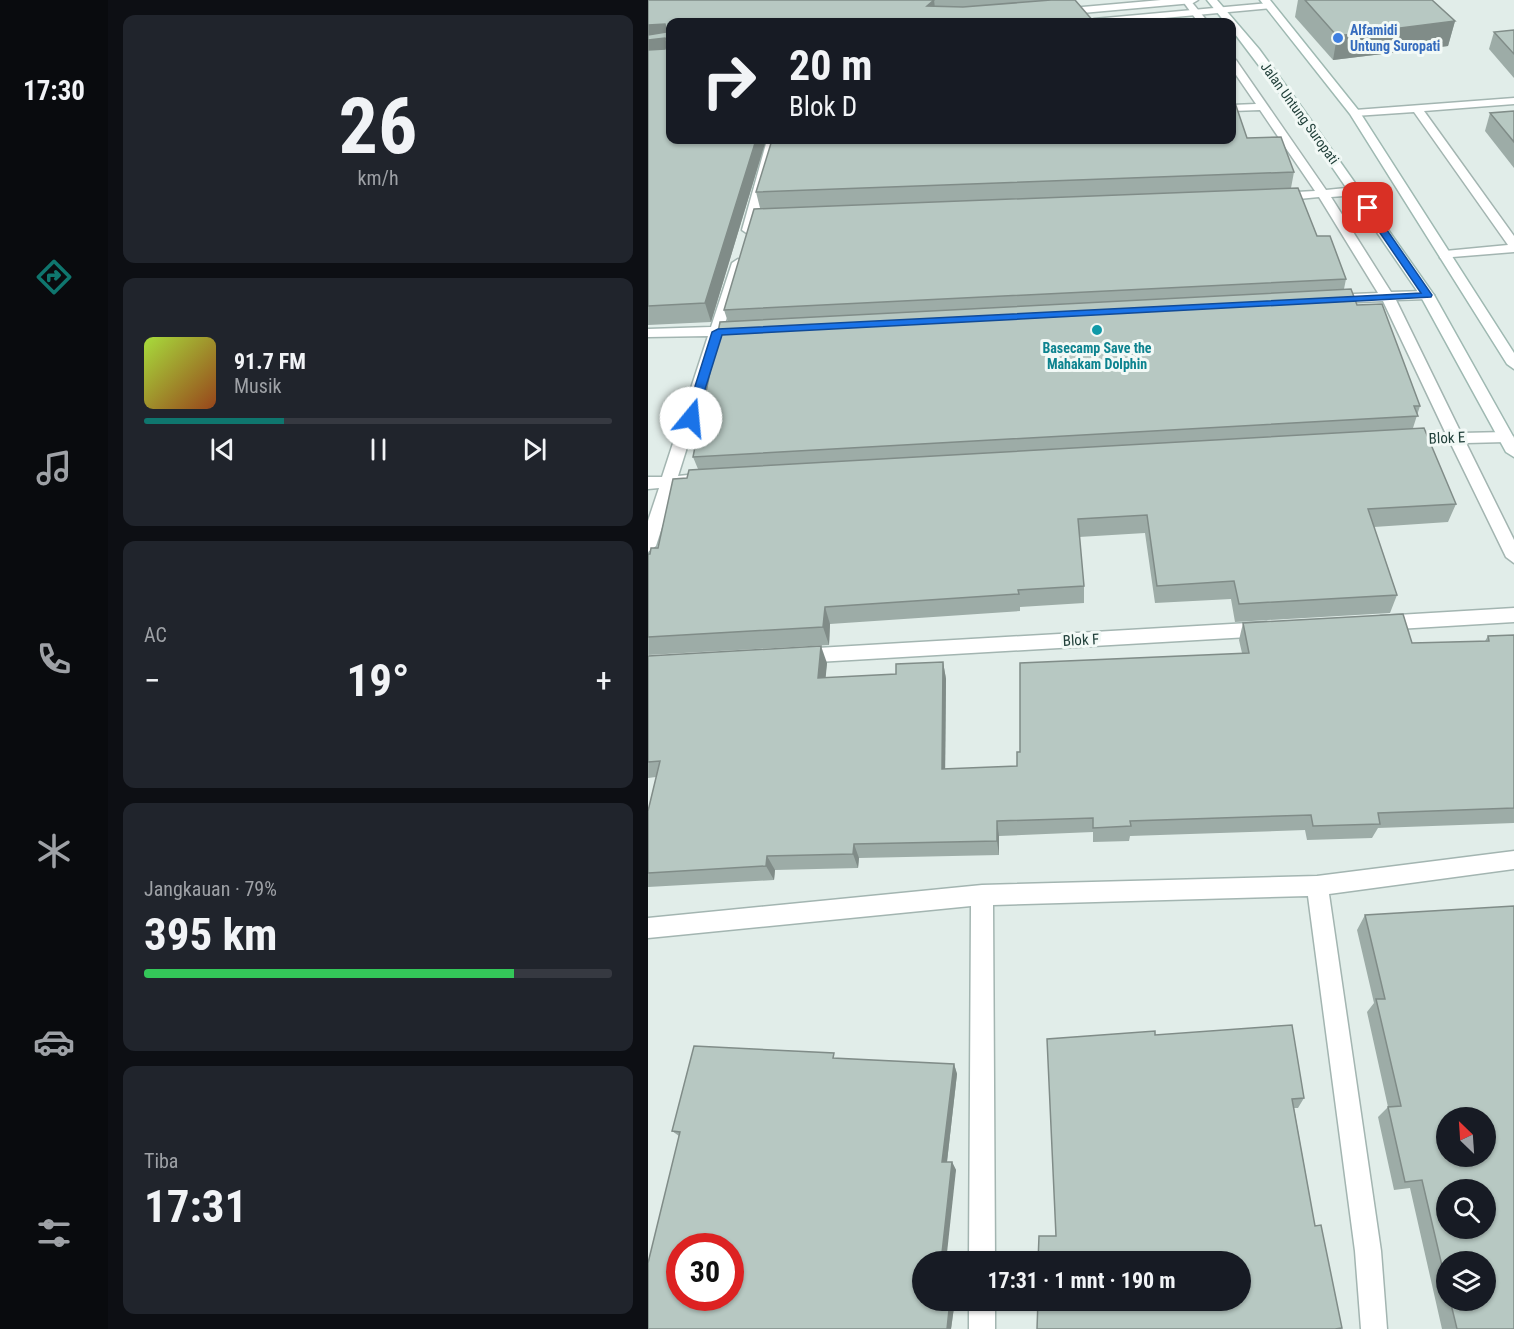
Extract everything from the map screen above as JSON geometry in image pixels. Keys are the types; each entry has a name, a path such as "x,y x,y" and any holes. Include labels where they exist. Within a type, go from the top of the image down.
{"street":[{"path":"1043,13 1193,0"},
{"name":"Jalan Untung Suropati","path":"1212,0 1226,18"},
{"path":"1186,1 1200,18"},
{"path":"1146,18 1197,14 1267,3 1355,113 1514,364"},
{"name":"Jalan Untung Suropati","path":"1236,29 1255,51 1356,191 1427,295 1514,452"},
{"path":"1236,68 1324,195 1388,296 1514,557"},
{"path":"1355,113 1514,101"},
{"path":"1236,108 1263,107"},
{"path":"1417,108 1514,246 1445,255"},
{"path":"648,546 758,217 772,144"},
{"path":"1262,197 1324,195 1356,191"},
{"path":"1316,300 1427,295"},
{"path":"648,333 753,330"},
{"name":"Blok E","path":"1383,441 1506,437"},
{"path":"648,483 718,479"},
{"path":"1360,624 1514,615"},
{"name":"Blok F","path":"778,657 1289,628"},
{"path":"648,928 982,895 1317,886 1514,860"},
{"path":"1317,886 1368,1251 1374,1329"},
{"path":"982,895 982,1251"},
{"path":"982,1311 982,1329"}],"building":[{"path":"648,0 934,0 927,6 963,7 1075,0 1091,18 666,18 666,28 665,24 648,25"},
{"path":"1305,0 1432,0 1455,21 1337,36"},
{"path":"1514,30 1514,54 1494,32"},
{"path":"666,32 666,40 648,40 648,35"},
{"path":"666,45 666,144 755,144 705,303 648,306 648,50 665,49"},
{"path":"1236,106 1247,138 1281,137 1294,172 756,192 771,144 1236,144"},
{"path":"1514,111 1514,142 1490,113"},
{"path":"1298,188 1317,236 1330,236 1346,279 724,310 754,209"},
{"path":"1351,289 1357,305 1382,304 1420,406 1414,406 1418,416 693,457 720,322"},
{"path":"1424,428 1456,504 1368,509 1397,595 1239,604 1234,581 1157,586 1147,515 1078,519 1084,586 1018,590 1019,594 825,607 823,627 648,637 648,554 651,548 658,548 673,479 687,478 689,470"},
{"path":"1403,614 1412,643 1489,641 1488,636 1514,635 1514,808 1378,813 1380,824 1313,826 1311,815 1130,821 1131,826 1093,828 1093,818 997,821 997,841 854,844 853,854 767,856 766,866 648,873 648,811 660,761 648,762 648,656 821,646 818,678 896,674 896,664 943,662 942,769 1017,766 1017,752 1020,752 1020,663 1249,653 1243,623"},
{"path":"1514,906 1514,1329 1457,1329 1453,1311 1496,1311 1496,1251 1439,1251 1422,1180 1405,1182 1388,1107 1401,1106 1376,999 1385,999 1365,915"},
{"path":"1292,1025 1304,1098 1292,1099 1315,1226 1321,1225 1342,1328 1037,1329 1038,1311 1251,1311 1251,1251 1038,1251 1039,1236 1056,1236 1047,1039 1155,1031 1155,1035"},
{"path":"694,1046 834,1053 833,1058 954,1064 942,1162 952,1162 942,1251 912,1251 912,1311 949,1311 947,1329 648,1329 648,1263 680,1132 672,1131"}],"place":[{"name":"Alfamidi Untung Suropati","path":"1338,38"},
{"name":"Basecamp Save the Mahakam Dolphin","path":"1097,330"}],"route":[{"path":"691,418 718,332 1427,295 1368,208"}]}
